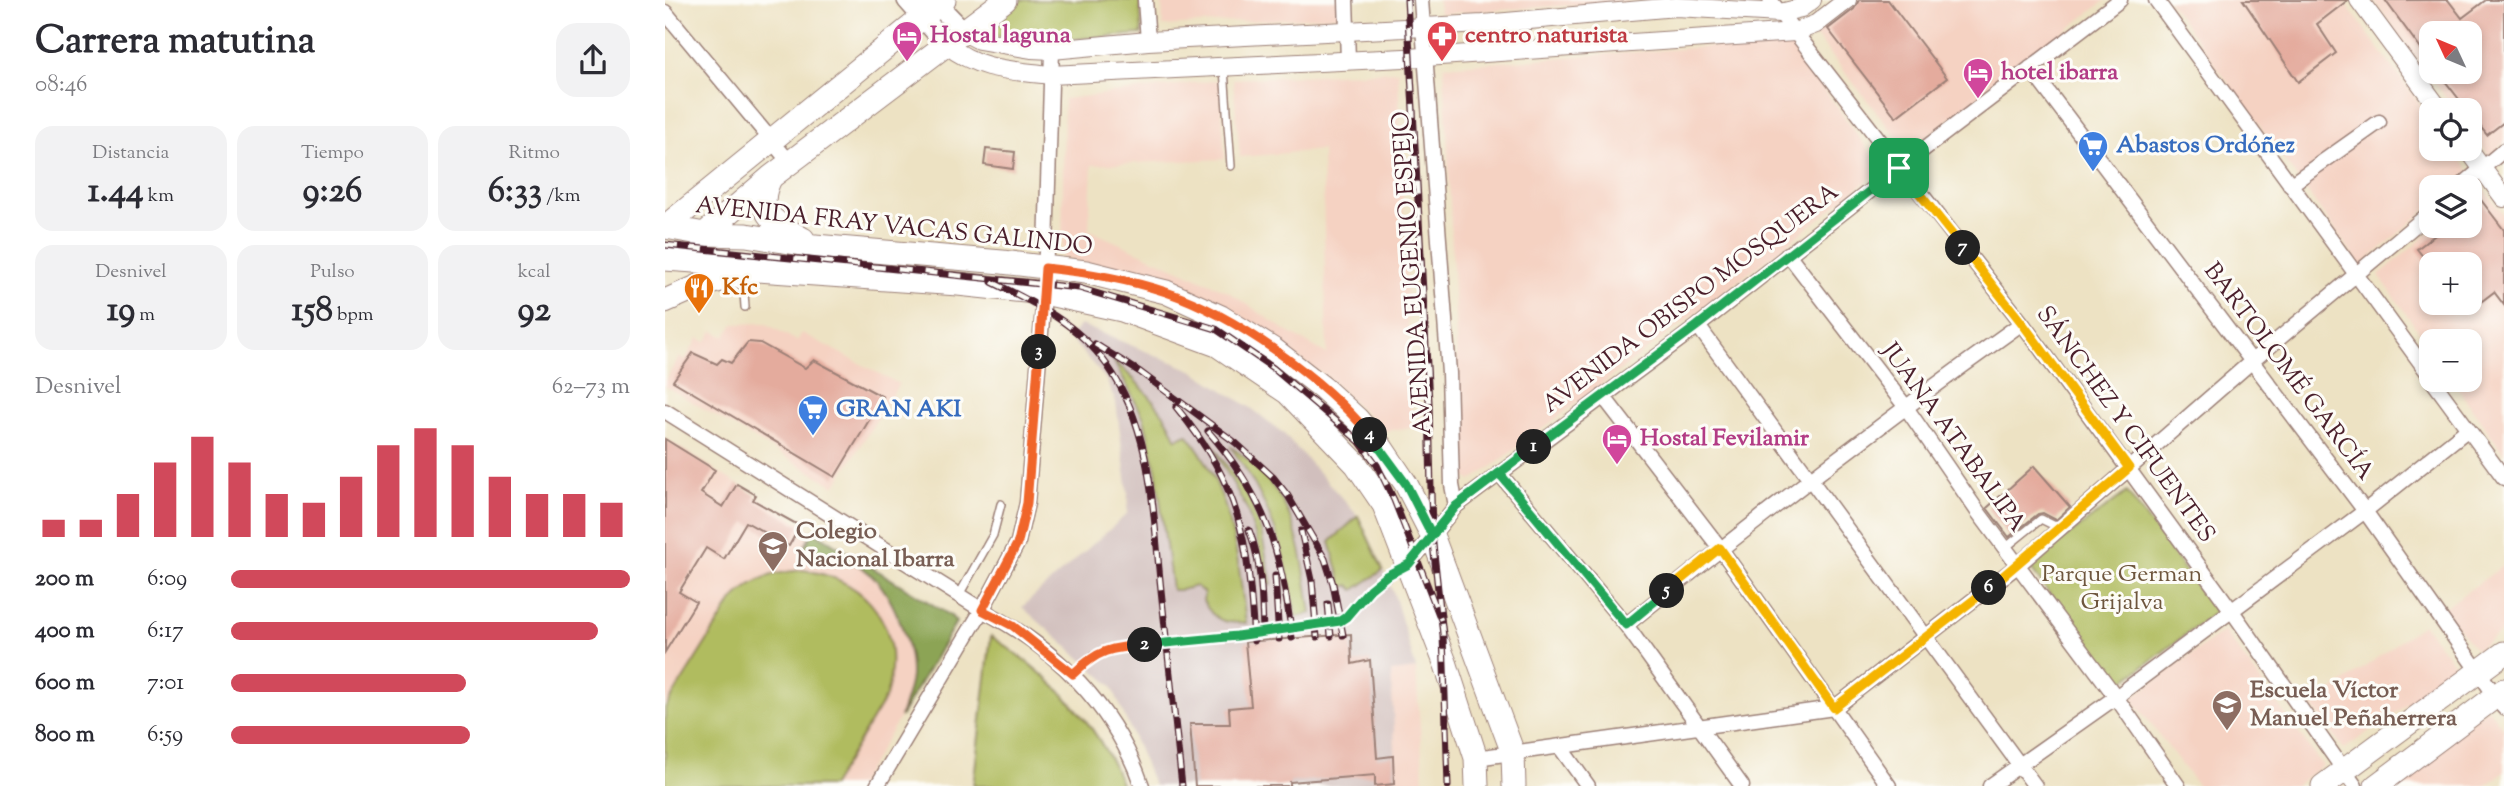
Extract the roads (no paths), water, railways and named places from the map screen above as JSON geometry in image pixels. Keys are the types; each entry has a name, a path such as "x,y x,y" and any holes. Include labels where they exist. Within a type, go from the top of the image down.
{"main road":[{"path":"907,0 934,6 955,38"},
{"path":"668,264 771,177 1005,0"},
{"path":"665,227 934,6"},
{"path":"771,177 764,191 764,207 773,221 815,246"},
{"name":"AVENIDA FRAY VACAS GALINDO","path":"665,227 705,234 746,234 815,246 1086,272 1167,292 1221,317 1275,350 1357,419 1381,447 1406,484 1432,535"},
{"name":"AVENIDA FRAY VACAS GALINDO","path":"668,264 739,264 751,272 958,284 1044,293 1122,310 1217,345 1287,393 1356,464 1384,505 1409,564"},
{"path":"665,301 699,286 751,272"},
{"path":"1432,535 1513,753 1514,786"},
{"path":"1409,564 1476,758 1477,786"},
{"path":"2323,786 2350,778 2504,653"},
{"path":"2376,786 2501,698"}],"street":[{"path":"1145,0 1148,40"},
{"path":"1346,0 1348,60"},
{"name":"AVENIDA EUGENIO ESPEJO","path":"1421,0 1449,373 1452,485 1456,506"},
{"path":"1812,0 1801,8 1676,7 1424,27 1148,40 1052,50 955,38 964,59 996,69 1050,75 1425,57 1795,32 1817,24 1847,0"},
{"name":"AVENIDA OBISPO MOSQUERA","path":"1456,506 1697,326 2120,0"},
{"path":"2156,0 2419,361"},
{"path":"2359,0 2431,98"},
{"name":"SÁNCHEZ Y CIFUENTES","path":"1775,7 2022,323 2350,778"},
{"path":"665,12 791,164"},
{"path":"877,786 982,610 1018,542 1027,503 1044,293 1052,50"},
{"name":"BARTOLOMÉ GARCÍA","path":"2030,68 2365,511 2478,673 2501,698"},
{"path":"2290,185 2379,122"},
{"path":"2474,175 2504,149"},
{"path":"2477,161 2504,198"},
{"path":"1476,758 1834,708 1926,639 2017,565 2251,362 2419,222"},
{"name":"JUANA ATABALIPA","path":"1788,254 1905,406 2178,786"},
{"path":"1626,625 1720,548 1905,406 2022,323"},
{"path":"1697,326 2035,786"},
{"path":"2441,392 2504,478"},
{"path":"1603,396 1720,548 1889,786"},
{"path":"665,411 959,596 1013,626 1073,674 1114,726 1133,760 1142,786"},
{"path":"1990,786 2232,611 2468,429"},
{"path":"1499,473 1626,625 1742,786"},
{"path":"1409,564 1456,506"},
{"path":"1560,747 1588,786"}],"lane":[{"path":"1224,65 1231,166"},
{"path":"745,307 751,272"},
{"path":"959,596 993,535 1001,504"},
{"path":"2005,548 2041,519 2058,530"},
{"path":"1073,674 1093,656 1119,647 1237,636 1338,621 1346,617 1370,589 1386,576 1409,564"}],"railway":[{"path":"1407,0 1429,402 1432,535 1443,635 1448,786"},
{"path":"665,245 1079,288 1216,329 1273,368 1359,441 1377,465 1394,500 1441,620"},
{"path":"992,282 1055,316 1083,338 1107,365 1134,417 1153,503 1182,786"},
{"path":"1095,344 1140,372 1236,443 1273,477 1288,496 1325,559 1343,635"},
{"path":"1176,407 1215,463 1237,516 1249,574 1254,641"},
{"path":"1208,431 1244,479 1268,527 1283,579 1292,638"},
{"path":"1249,530 1259,568 1263,633"},
{"path":"1301,531 1312,580 1317,637"},
{"path":"1275,576 1279,639"},
{"path":"1328,604 1331,636"}],"place":[{"name":"Hostal laguna","path":"907,63"},
{"name":"centro naturista","path":"1442,63"},
{"name":"hotel ibarra","path":"1978,100"},
{"name":"Abastos Ordóñez","path":"2093,173"},
{"name":"Kfc","path":"699,315"},
{"name":"GRAN AKI","path":"813,437"},
{"name":"Hostal Fevilamir","path":"1617,466"},
{"name":"Colegio Nacional Ibarra","path":"773,573"},
{"name":"Escuela Víctor Manuel Peñaherrera","path":"2227,732"}],"park label":[{"name":"Parque German Grijalva","path":"2122,589"}]}
